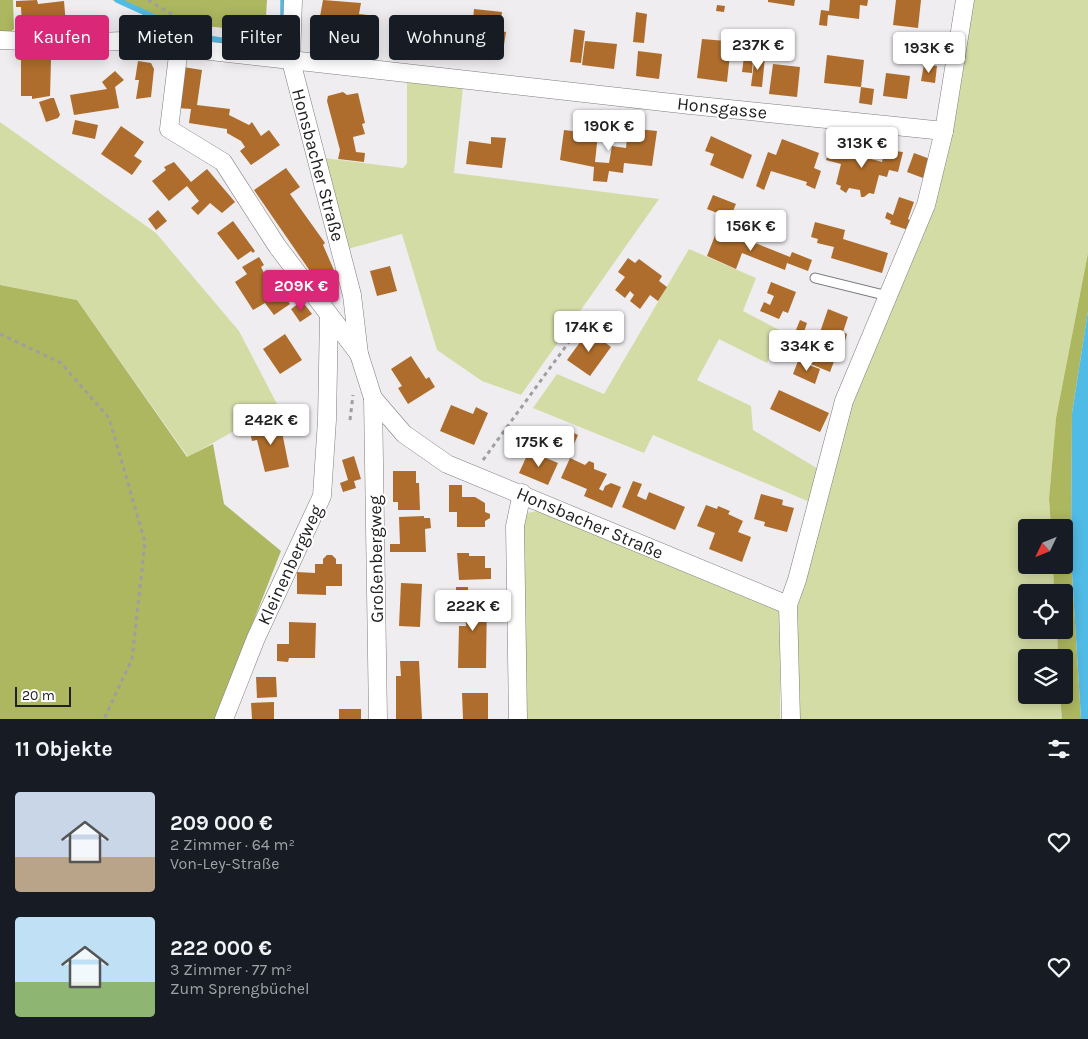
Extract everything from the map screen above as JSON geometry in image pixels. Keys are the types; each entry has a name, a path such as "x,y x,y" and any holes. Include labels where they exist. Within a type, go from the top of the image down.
{"street":[{"name":"Honsbacher Straße","path":"293,0 291,61 352,295 358,354 372,398 404,434 447,464 522,493 674,560 788,605"},
{"path":"791,719 788,605 797,580 844,401 926,205 944,131 965,0"},
{"name":"Honsgasse","path":"0,40 77,43 119,41"},
{"name":"Honsgasse","path":"212,51 944,131"},
{"path":"177,60 169,129 223,162 277,246 358,354"},
{"name":"Kleinenbergweg","path":"224,719 256,638 322,496 327,420 329,315"},
{"name":"Großenbergweg","path":"372,398 378,719"},
{"path":"518,719 515,526 522,493"}],"lane":[{"path":"815,278 888,296"}],"path":[{"path":"148,0 173,15"},
{"path":"473,474 590,313"},
{"path":"0,334 61,363 109,418 145,542 132,659 104,719"}],"green space":[{"path":"0,0 13,0 14,29 0,41"},
{"path":"112,0 267,0 266,15 222,15 222,28 212,27 212,15 157,15"},
{"path":"972,0 1088,0 1088,253 1056,418 1049,499 1050,519 1018,519 1018,574 1053,574 1054,584 1018,584 1018,639 1057,639 1058,649 1018,649 1018,704 1061,704 1062,719 799,719 796,614 850,408 924,234 941,182"},
{"path":"407,81 463,87 454,173 659,199 521,395 482,381 437,350 402,234 348,249 324,158 403,168 407,163"},
{"path":"0,122 156,233 239,331 278,406 188,457 77,300 0,285"},
{"path":"689,249 756,278 743,311 781,331 767,363 719,339 697,380 751,406 753,430 820,470 812,503 653,435 644,453 533,408 557,374 604,394"},
{"path":"1088,253 1088,311 1072,413 1071,519 1050,519 1049,499 1056,418"},
{"path":"0,285 77,300 187,457 213,444 224,504 281,551 215,719 0,719"},
{"path":"543,510 780,608 780,719 525,719 520,528 527,513"},
{"path":"1053,574 1072,574 1073,584 1054,584"},
{"path":"1073,589 1081,719 1062,719 1061,704 1073,704 1073,649 1058,649 1057,639 1073,639"}],"water":[{"path":"1088,311 1088,719 1081,719 1072,574 1072,413"}],"building":[{"path":"37,0 38,4 64,1 65,15 21,15 21,7 16,7 16,1"},
{"path":"323,0 361,3 359,14 368,15 320,15"},
{"path":"768,0 795,0 794,6 768,2"},
{"path":"830,0 868,0 867,6 860,5 859,19 828,15 827,26 819,25 821,10 829,11"},
{"path":"896,0 921,0 918,28 893,25"},
{"path":"717,5 725,6 724,12 716,11"},
{"path":"474,9 502,12 502,15 473,15"},
{"path":"636,12 647,14 644,43 633,42"},
{"path":"574,29 585,31 581,63 570,62"},
{"path":"702,39 739,42 739,53 736,55 730,54 727,82 697,78"},
{"path":"585,41 617,44 614,69 582,65"},
{"path":"638,51 662,54 659,79 636,76"},
{"path":"755,55 765,57 762,87 751,86"},
{"path":"827,55 864,60 861,87 824,83"},
{"path":"744,57 753,58 752,73 742,72"},
{"path":"21,60 51,60 50,96 32,99 32,96 21,96"},
{"path":"138,61 151,63 154,69 151,97 136,99 139,80 135,80"},
{"path":"773,64 800,67 797,97 769,94"},
{"path":"924,64 937,66 935,83 921,81"},
{"path":"183,67 202,70 197,105 230,109 229,115 249,125 252,122 261,136 269,130 280,145 251,165 240,151 245,147 241,141 227,133 227,129 189,123 191,109 177,108"},
{"path":"115,71 124,80 115,87 119,108 74,115 70,95 107,89 102,82"},
{"path":"886,73 910,76 907,99 883,96"},
{"path":"861,87 874,89 872,105 859,103"},
{"path":"343,92 347,95 358,93 365,123 362,124 365,134 353,137 356,152 365,153 364,162 338,159 340,150 327,101 328,96"},
{"path":"54,98 60,115 58,118 46,122 39,102"},
{"path":"75,120 98,125 95,139 72,134"},
{"path":"121,126 144,142 134,156 142,161 132,175 101,154"},
{"path":"628,128 657,131 652,166 624,163 623,173 609,171 607,182 593,181 594,167 560,160 564,130 598,134 595,162 609,163 612,146 626,148"},
{"path":"711,136 752,155 743,179 710,165 714,154 705,151"},
{"path":"491,137 506,138 502,168 466,164 469,141 491,144"},
{"path":"782,139 819,153 814,168 821,171 815,189 806,185 807,182 771,171 764,190 756,186 768,152 776,155"},
{"path":"832,145 865,153 864,157 882,162 885,150 903,152 898,172 889,170 887,177 879,175 874,194 869,193 861,197 860,190 849,188 846,193 840,189 841,186 836,184 841,164 826,160"},
{"path":"914,153 930,159 923,178 907,172"},
{"path":"174,162 191,182 207,169 235,202 222,213 210,203 198,215 191,208 199,201 187,186 169,201 152,181 166,170 164,167"},
{"path":"286,168 300,187 290,194 325,243 323,245 337,277 321,287 254,190"},
{"path":"713,195 736,204 730,218 707,209"},
{"path":"899,197 914,202 908,219 911,221 908,230 890,224 891,221 885,218 887,212 893,215"},
{"path":"158,210 167,221 156,230 148,219"},
{"path":"233,221 255,251 253,253 251,251 238,260 217,233"},
{"path":"815,222 845,230 843,239 888,253 882,273 831,258 834,247 817,243 818,239 811,237"},
{"path":"718,228 790,257 792,252 812,260 808,271 787,263 785,270 742,253 736,269 707,256"},
{"path":"259,257 264,265 261,267 264,273 269,270 275,280 271,282 277,293 281,291 290,304 274,315 265,303 253,310 235,282 247,274 242,267"},
{"path":"628,258 635,263 639,259 662,276 659,281 667,287 658,301 650,295 640,309 630,301 634,295 630,291 625,298 615,290 625,277 618,272"},
{"path":"390,266 397,291 377,296 370,271"},
{"path":"771,282 796,292 788,313 783,311 779,319 760,311 764,302 770,305 774,296 767,293"},
{"path":"302,301 312,314 300,322 291,309"},
{"path":"828,309 848,317 843,332 847,334 844,344 841,343 830,372 806,362 812,344 818,346 822,336 819,335"},
{"path":"800,320 807,323 802,338 794,335"},
{"path":"589,330 611,347 590,376 567,360"},
{"path":"285,334 302,360 280,374 263,349"},
{"path":"411,356 426,379 429,377 435,387 408,404 398,388 402,386 391,369"},
{"path":"798,361 820,369 815,384 793,374"},
{"path":"779,390 829,413 820,432 770,409"},
{"path":"451,405 473,414 476,407 488,413 474,445 440,431"},
{"path":"279,417 289,467 265,472 257,440 252,441 250,432"},
{"path":"563,428 578,435 571,451 555,444"},
{"path":"529,451 558,463 548,485 519,473"},
{"path":"354,456 361,479 354,481 356,488 343,492 340,483 348,480 342,460"},
{"path":"570,458 585,465 589,461 594,463 594,469 607,474 599,489 603,491 605,486 611,483 621,487 612,508 584,496 587,489 561,478"},
{"path":"393,471 416,471 416,483 419,483 420,510 398,510 398,502 393,502"},
{"path":"633,481 642,484 637,496 646,500 649,492 685,507 675,530 622,507"},
{"path":"449,485 462,485 462,497 475,497 485,503 485,512 490,514 490,518 485,521 485,527 457,527 457,512 449,512"},
{"path":"761,494 783,500 782,505 794,508 787,532 764,526 765,522 754,519"},
{"path":"706,505 717,509 718,506 730,511 728,514 743,521 738,532 751,537 742,562 709,549 715,533 697,526"},
{"path":"424,516 424,518 430,518 431,528 425,529 426,552 390,552 390,544 400,544 399,517"},
{"path":"457,553 469,553 469,556 485,556 485,568 491,568 491,579 459,580"},
{"path":"327,555 332,555 336,559 336,564 342,564 342,586 326,586 326,595 297,594 297,572 315,573 315,564 323,564 323,559"},
{"path":"401,583 422,584 420,627 399,626"},
{"path":"456,587 468,587 468,594 487,594 486,668 458,668 459,626 466,626 466,594 456,594"},
{"path":"289,622 316,623 315,658 289,658 288,662 277,661 277,644 289,644"},
{"path":"400,661 419,661 422,719 396,719 396,676 401,676"},
{"path":"256,677 276,677 277,697 257,698"},
{"path":"462,693 488,693 488,719 463,719"},
{"path":"274,702 274,719 252,719 251,703"},
{"path":"339,709 361,709 361,719 339,719"}],"waterway":[{"path":"117,0 150,15"},
{"path":"212,39 259,46 283,35 283,0"}]}
